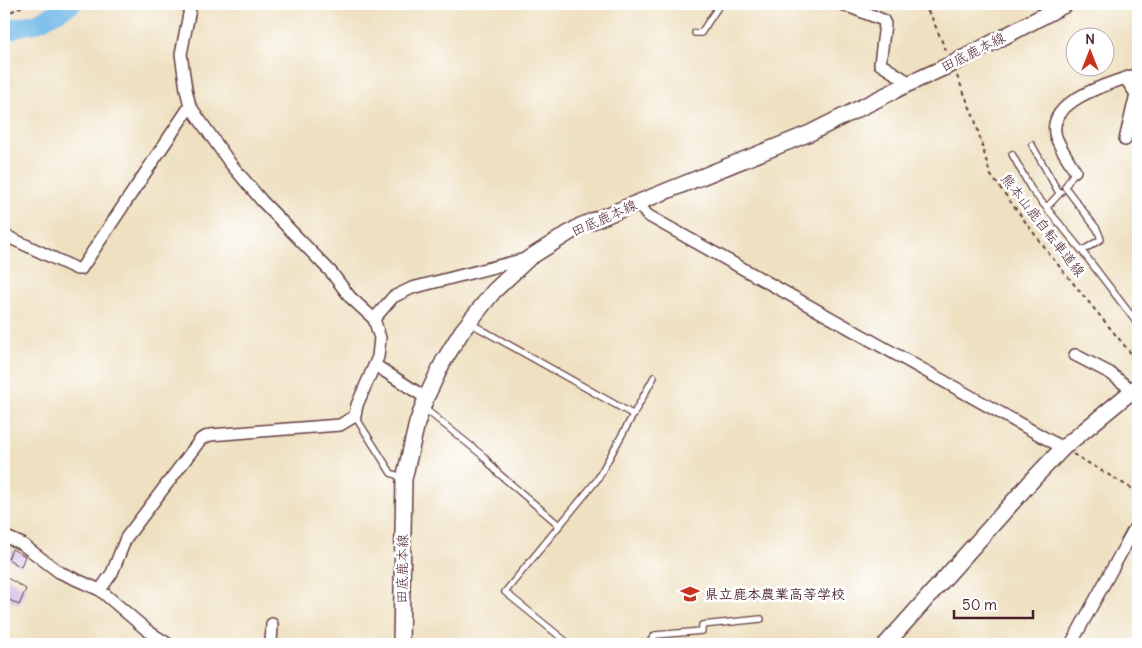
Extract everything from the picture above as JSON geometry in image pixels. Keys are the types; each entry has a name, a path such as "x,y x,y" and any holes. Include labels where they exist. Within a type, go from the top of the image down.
{"main road":[{"name":"田底鹿本線","path":"401,644 404,479 417,423 424,402 443,362 468,322 494,292 530,258 580,226 810,133 952,64 1066,4"},
{"path":"886,644 1063,448 1136,388"}],"street":[{"path":"100,590 112,573 126,538 200,439 210,435 340,425 355,416 357,405 378,357 380,338 374,318 350,297 331,272 262,202 230,163 190,106 180,54 191,4"},
{"path":"851,5 883,20 885,24 880,64 910,83"},
{"path":"1075,171 1056,137 1055,129 1058,116 1070,102 1095,89 1138,74"},
{"path":"1125,140 1136,94 1126,78"},
{"path":"4,235 77,269 81,269 190,106"},
{"path":"638,203 647,215 1063,448"},
{"path":"374,318 393,297 412,288 530,258"},
{"path":"1075,355 1136,388"},
{"path":"375,365 424,402"},
{"path":"1071,644 1138,522"},
{"path":"4,536 22,544 58,572 100,590 149,632 168,644"},
{"path":"271,644 272,624"}],"lane":[{"path":"695,33 700,33 720,4"},
{"path":"1032,145 1059,193"},
{"path":"1012,154 1031,189 1082,251 1137,323 1138,330"},
{"path":"1047,207 1075,171"},
{"path":"1065,186 1097,229 1101,239 1082,251"},
{"path":"468,322 634,414"},
{"path":"569,644 505,592 597,480 654,377"},
{"path":"424,402 482,455 498,473 559,525"},
{"path":"355,416 392,473 404,479"},
{"path":"648,644 655,635 702,631 702,625 760,619"}],"path":[{"path":"4,15 27,4"},
{"name":"熊本山鹿自転車道線","path":"923,4 932,18 975,120 990,174 1050,255 1138,362"},
{"path":"1063,448 1138,492"}],"building":[{"path":"12,549 25,556 21,567 8,559"},
{"path":"4,576 26,589 19,605 4,597"}],"waterway":[{"path":"4,33 17,27 37,23 72,4"}],"place":[{"name":"県立鹿本農業高等学校","path":"690,594"}]}
